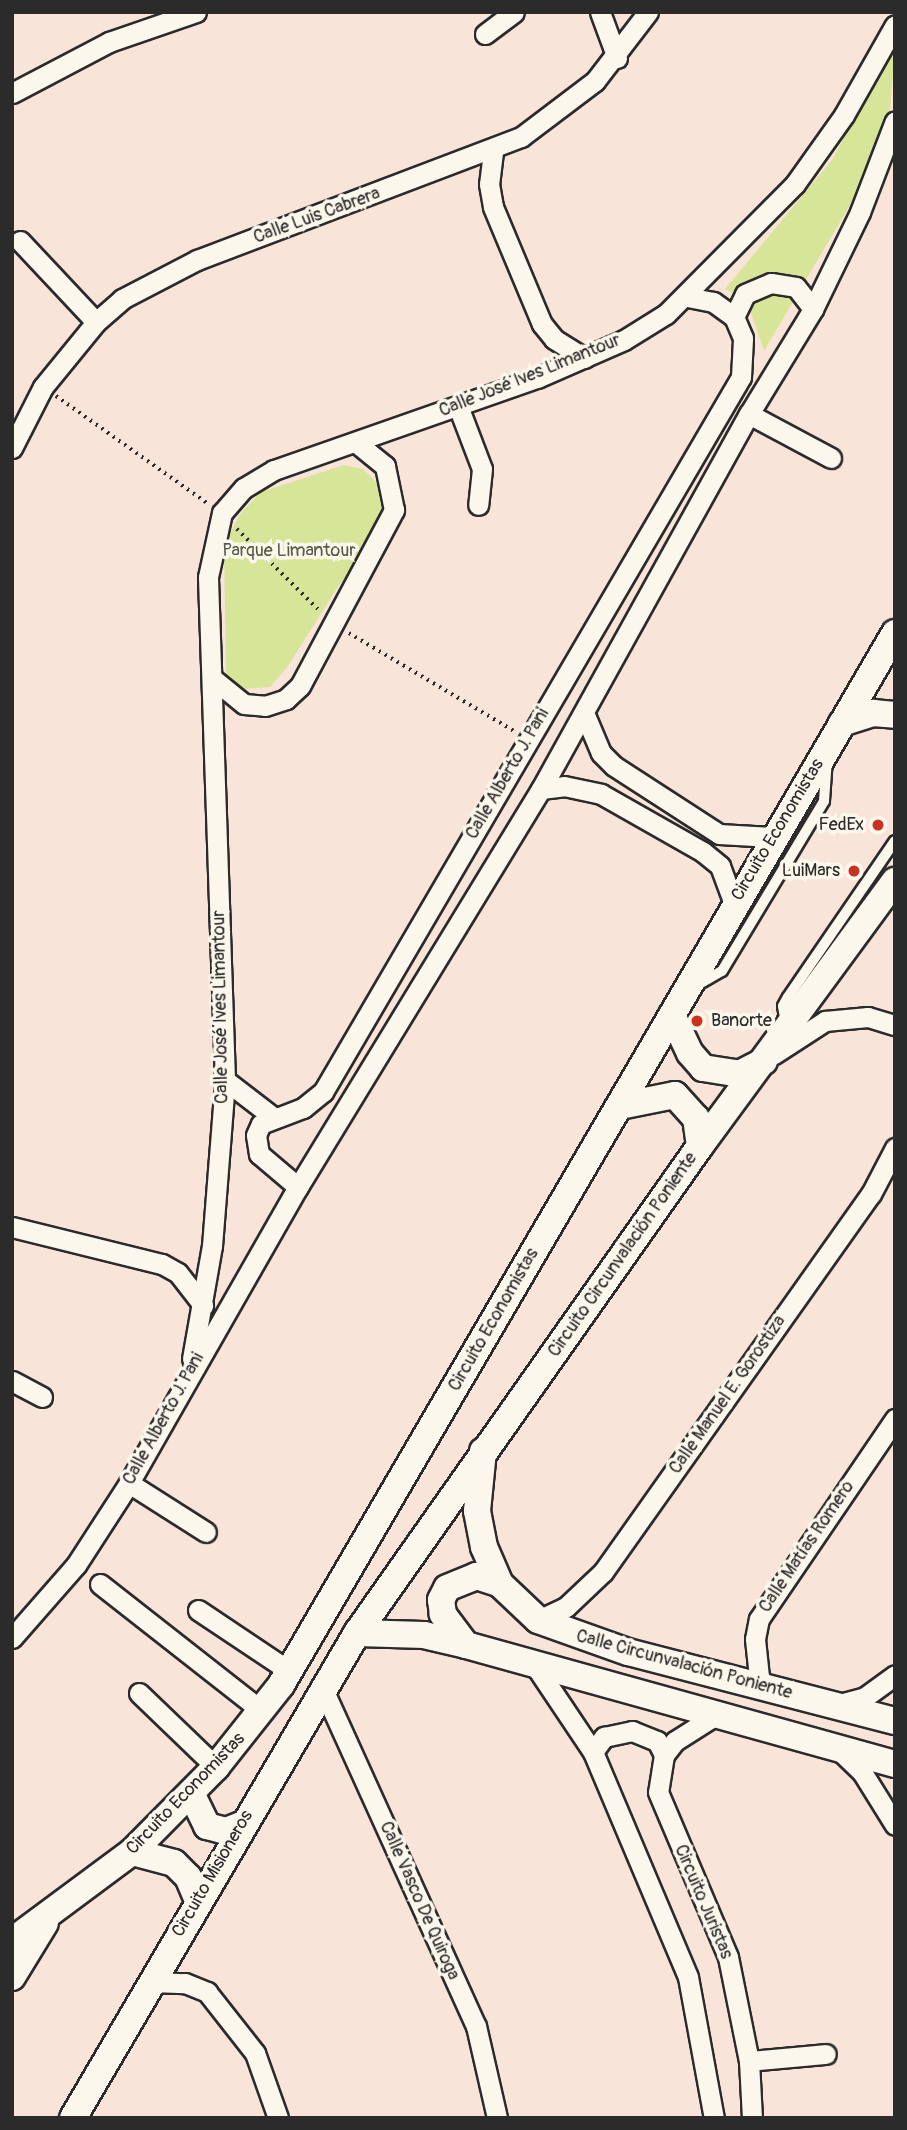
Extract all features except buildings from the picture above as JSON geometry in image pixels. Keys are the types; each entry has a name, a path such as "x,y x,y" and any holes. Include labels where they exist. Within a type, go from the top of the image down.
{"main road":[{"name":"Circuito Economistas","path":"12,1941 48,1919 132,1852 216,1768 263,1712 620,1106 772,837 895,633"},
{"path":"842,723 873,713 895,715"},
{"name":"Circuito Circunvalación Poniente","path":"357,1633 700,1146 768,1058 895,881"},
{"path":"672,1015 690,1053 711,1072 739,1074 768,1058"},
{"path":"620,1106 675,1095 696,1118 700,1146"},
{"name":"Calle Circunvalación Poniente","path":"483,1451 477,1511 484,1547 500,1584 538,1620 581,1639 895,1721"},
{"path":"466,1645 443,1614 441,1600 447,1588 476,1576 500,1584"},
{"path":"357,1633 424,1635 466,1645 895,1764"},
{"name":"Circuito Misioneros","path":"73,2118 198,1900 357,1633"},
{"path":"191,1793 206,1826 226,1830 243,1824"},
{"path":"132,1852 174,1864 188,1877 198,1900"},
{"path":"12,1977 48,1919"}],"street":[{"path":"12,93 98,46 196,12"},
{"path":"485,34 514,12"},
{"path":"600,12 618,58"},
{"name":"Calle Luis Cabrera","path":"12,448 43,387 96,322 122,299 197,260 493,152 554,117 618,58 648,12"},
{"name":"Calle José Ives Limantour","path":"189,1375 203,1305 225,1080 208,577 222,513 244,488 274,470 458,406 585,358 646,327 687,298 795,184 851,104 895,24"},
{"name":"Calle Alberto J. Pani","path":"12,1638 76,1565 129,1483 298,1187 585,715 749,414 813,309 860,212 895,121"},
{"path":"493,152 489,184 493,207 542,324 554,339 585,358"},
{"path":"20,241 96,322"},
{"path":"687,298 713,302 734,317 745,294 771,284 796,287 813,309"},
{"name":"Calle Alberto J. Pani","path":"272,1116 303,1108 323,1092 741,377 743,338 734,317"},
{"path":"458,406 482,469 478,505"},
{"path":"749,414 831,458"},
{"path":"212,678 244,704 265,706 286,699 300,686 331,623 394,510 386,466 355,442"},
{"path":"585,715 601,753 626,773 719,834 772,837"},
{"path":"541,789 564,786 601,794 703,852 720,866 734,904"},
{"path":"768,1058 825,1021 868,1017 895,1025"},
{"path":"225,1080 272,1116 256,1135 259,1154 298,1187"},
{"name":"Calle Manuel E. Gorostiza","path":"538,1620 566,1606 603,1572 871,1194 895,1148"},
{"path":"12,1227 162,1264 178,1273 203,1305"},
{"path":"12,1381 42,1397"},
{"name":"Calle Matías Romero","path":"760,1686 755,1639 764,1610 895,1419"},
{"path":"129,1483 206,1532"},
{"path":"100,1584 263,1712"},
{"path":"198,1610 289,1671"},
{"path":"534,1664 593,1752 688,1978 714,2118"},
{"path":"836,1705 865,1697 895,1675"},
{"name":"Calle Vasco De Quiroga","path":"323,1689 476,2026 497,2118"},
{"path":"139,1693 216,1768"},
{"path":"593,1752 604,1737 632,1731 657,1741 664,1755 691,1729 716,1715"},
{"path":"835,1747 862,1772 895,1825"},
{"name":"Circuito Juristas","path":"664,1755 658,1792 663,1810 728,1956 749,2061 752,2118"},
{"path":"151,1982 185,1983 206,1992 255,2053 278,2118"},
{"path":"749,2061 826,2054"}],"lane":[{"path":"688,989 707,984 722,971 824,801 829,777 825,751"},
{"path":"788,1030 783,1006 788,997 895,841"}],"path":[{"path":"43,387 222,513 331,623 508,728"}],"green space":[{"path":"895,45 890,110 860,188 764,351 747,301 725,289 832,160"},
{"name":"Parque Limantour","path":"344,465 363,469 386,492 389,522 339,585 288,666 270,687 243,689 226,678 224,546 240,514 261,492"}],"place":[{"name":"FedEx","path":"878,825"},
{"name":"LuiMars","path":"854,871"},
{"name":"Banorte","path":"697,1021"}]}
